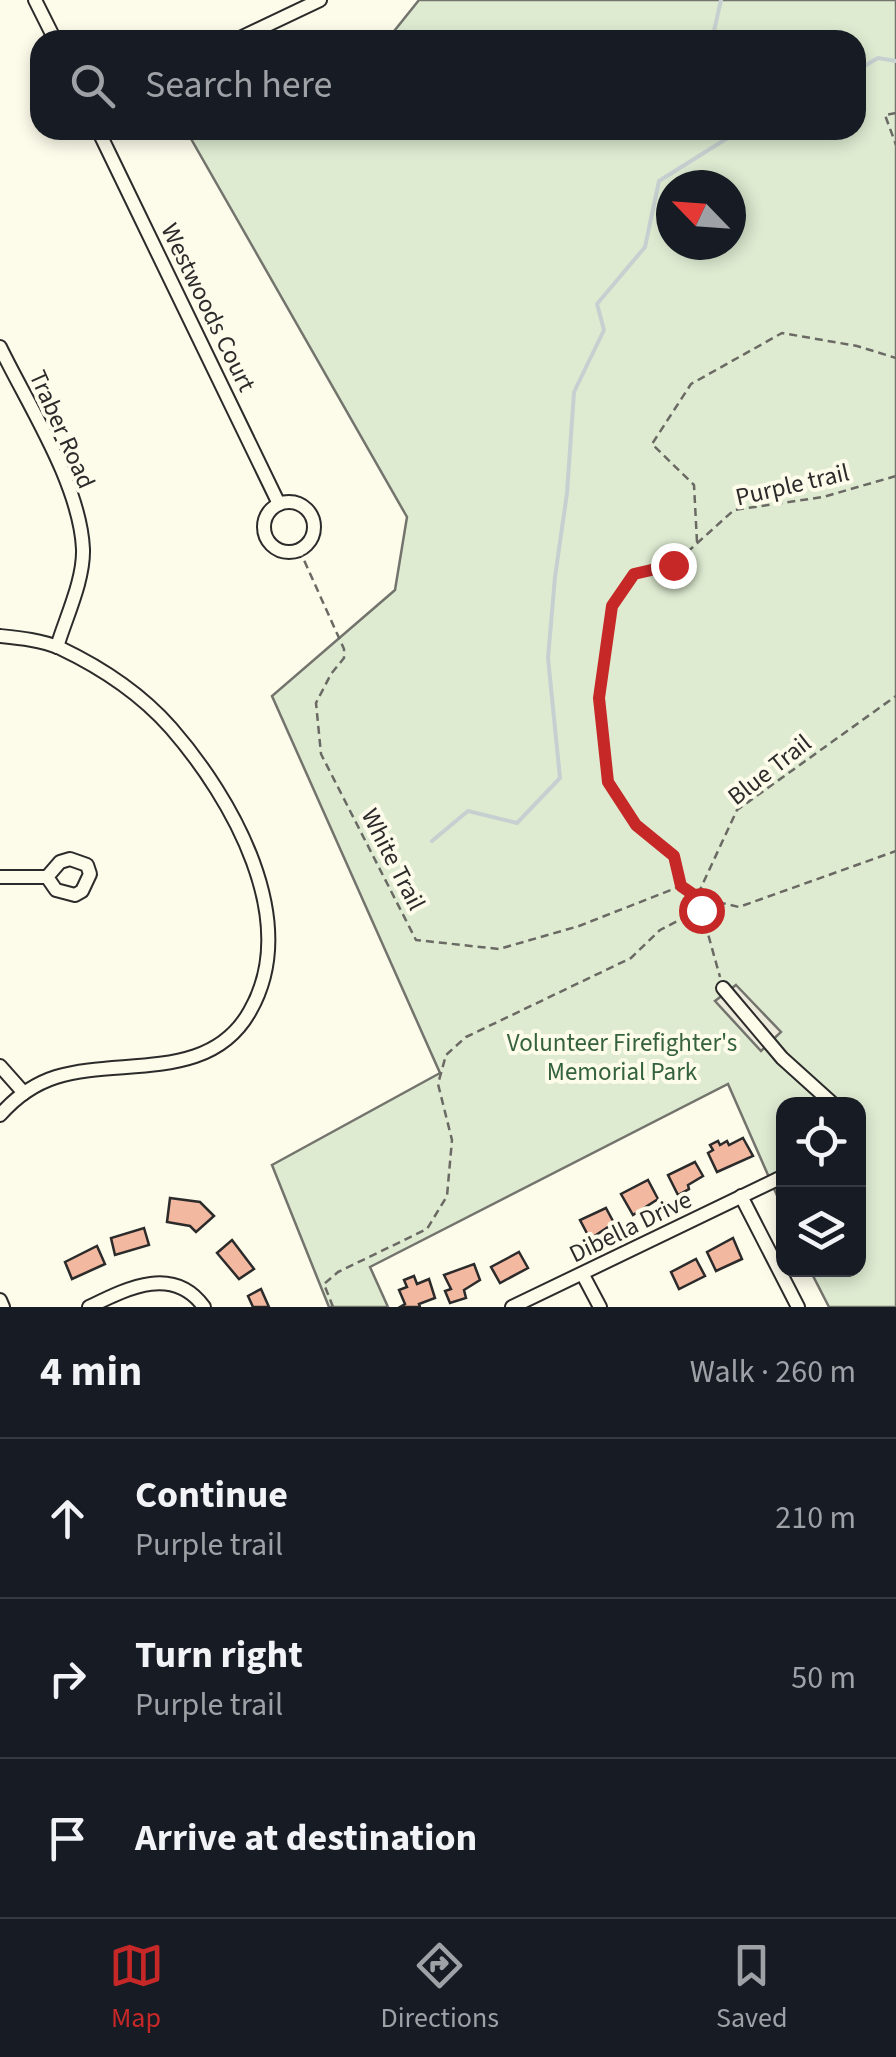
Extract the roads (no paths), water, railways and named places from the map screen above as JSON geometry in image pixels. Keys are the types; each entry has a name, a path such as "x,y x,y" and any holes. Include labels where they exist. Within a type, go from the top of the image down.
{"street":[{"path":"36,0 50,30"},
{"path":"257,30 320,0"},
{"name":"Westwoods Court","path":"103,140 279,504"},
{"name":"Traber Road","path":"0,347 54,456 79,524 81,564 56,647"},
{"name":"Westwoods Court","path":"296,502 310,512 312,538 299,550 276,548 266,537 268,514 279,504 296,502"},
{"path":"0,636 56,647 98,668 170,726 208,776 256,871 267,908 270,941 266,972 250,1011 234,1033 215,1047 170,1064 55,1078 24,1093 0,1116"},
{"path":"0,877 47,877"},
{"path":"723,988 782,1058 824,1097"},
{"path":"0,1066 24,1093"},
{"name":"Dibella Drive","path":"512,1307 776,1179"},
{"path":"741,1196 798,1307"},
{"path":"583,1274 600,1307"},
{"path":"90,1307 136,1285 160,1282 182,1288 204,1307"}],"waterway":[{"path":"714,30 721,0"},
{"path":"866,65 878,58 896,61"},
{"path":"432,841 468,811 517,823 560,778 548,658 574,392 604,330 597,304 645,247 659,181 724,140"}],"park label":[{"name":"Volunteer Firefighter's Memorial Park","path":"622,1056"}]}
